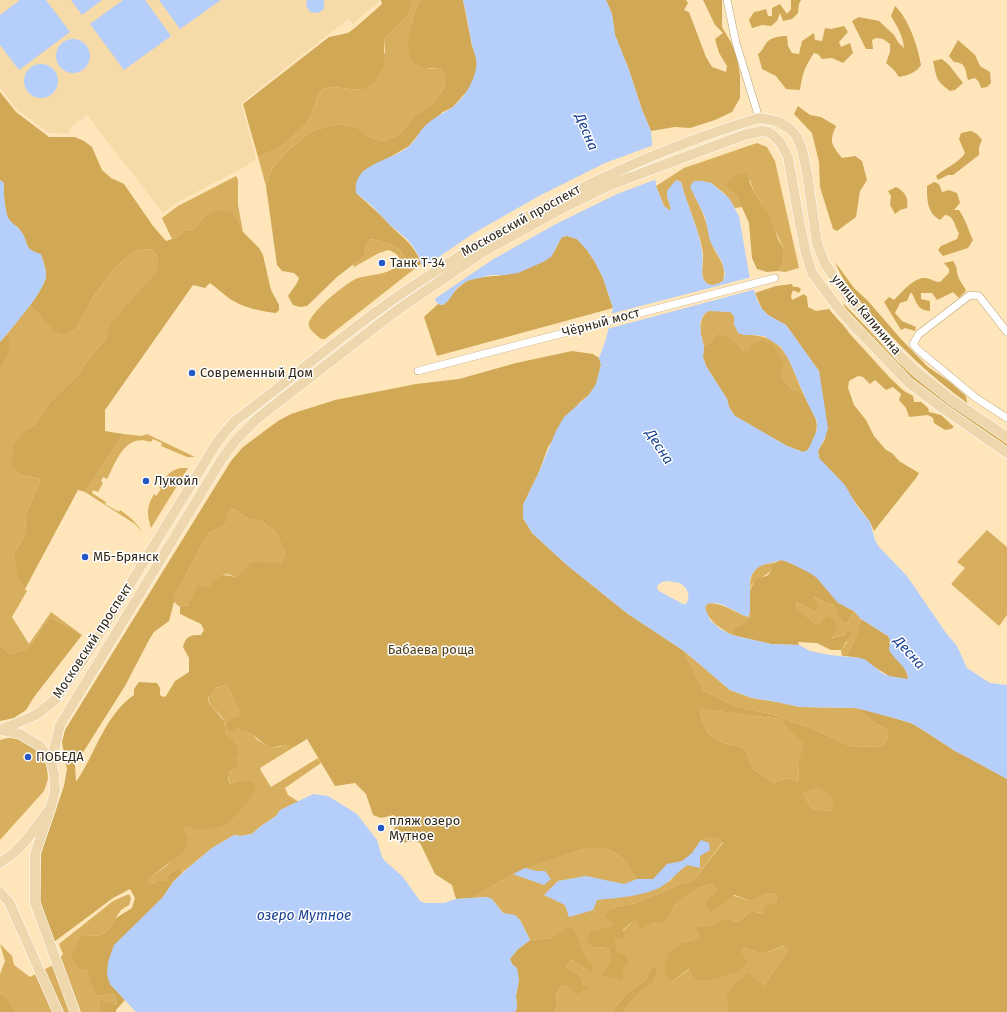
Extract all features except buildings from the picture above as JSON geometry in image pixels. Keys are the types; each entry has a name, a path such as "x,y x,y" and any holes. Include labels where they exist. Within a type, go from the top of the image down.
{"main road":[{"name":"улица Калинина","path":"741,124 759,118 776,120 788,128 797,137 802,148 807,173 817,243 825,264 854,304 902,358 952,400 1007,437"},
{"name":"Московский проспект","path":"0,730 36,715 56,699 88,653 216,444 229,427 390,302 476,245 525,217 585,186 658,154 741,124"},
{"name":"улица Калинина","path":"749,134 762,131 768,132 774,135 785,151 790,167 806,254 812,273 832,301 909,383 958,420 1007,453"},
{"name":"Московский проспект","path":"51,762 60,725 229,448 259,417 396,311 481,253 557,211 610,185 749,134"},
{"path":"0,730 20,734 40,746 51,762 54,773 55,791 36,854 34,903 76,1012"},
{"path":"0,863 15,852 28,838 51,807"},
{"path":"0,892 9,902 58,1012"}],"street":[{"path":"727,0 736,43 759,118"},
{"name":"Чёрный мост","path":"418,371 774,278"},
{"path":"1007,332 979,296 970,295 919,334 913,344 976,398 1007,418"}],"shaded area":[{"path":"0,0 380,0 353,24 348,19 241,103 256,159 246,166 176,203 163,213 87,115 71,127 69,134 49,133 18,110 12,103 0,87"},
{"path":"413,0 420,0 412,22 429,69 439,68 445,75 444,88 434,102 413,117 400,134 384,141 370,137 354,127 336,124 312,131 292,147 272,168 266,186 258,157 281,147 306,124 311,116 318,95 323,89 331,87 362,90 385,52 384,39 409,14"},
{"path":"757,143 767,147 775,161 799,268 785,272 778,271 783,263 784,249 761,202 755,194 750,180 736,194 742,207 735,208 725,194 711,183 694,195 705,220 710,240 723,265 724,270 723,281 716,285 708,284 703,277 703,253 701,244 681,182 676,180 667,196 671,209 669,210 664,206 656,186 684,168"},
{"path":"236,176 238,180 238,205 243,232 239,222 204,217 194,229 185,230 178,237 172,239 162,218 178,206"},
{"path":"370,239 388,243 396,247 403,255 408,268 413,270 325,339 321,339 312,332 309,326 310,321 314,314 329,299 353,280 387,272 395,267 399,262 398,256 388,250 379,253 354,267 353,265 366,253 365,247"},
{"path":"151,249 158,257 158,270 112,323 106,339 90,357 78,375 50,402 35,424 27,429 22,475 41,479 26,514 25,536 14,553 25,589 27,591 12,617 29,644 51,612 82,635 50,617 30,646 11,654 0,646 0,370 9,348 9,339 7,334 29,306 65,335 75,330 94,296 112,271 134,251"},
{"path":"844,304 914,376 1007,444 1007,448 913,381 843,306"},
{"path":"709,310 730,312 734,316 734,324 744,335 758,336 769,339 777,344 789,360 803,393 793,390 786,383 781,373 748,351 744,351 733,340 713,340 704,346 700,326 705,314"},
{"path":"123,434 142,436 147,434 195,457 187,457 161,446 162,443 153,439 151,442 142,440 135,441 123,450 107,479 103,477 101,481 103,483 98,492 93,490 92,493 106,502 105,504 119,512 120,510 138,526 143,533 135,524 85,492"},
{"path":"180,468 188,468 151,528 148,511 151,499 154,494 156,496 161,489 159,487 163,480 173,471"},
{"path":"230,509 235,510 249,519 258,519 276,532 285,554 281,563 237,578 228,574 224,575 207,587 188,605 180,607 174,602 174,597 208,534 225,524 225,515"},
{"path":"987,530 1007,547 1007,615 999,626 951,584 965,568 957,562"},
{"path":"774,563 770,572 752,584 750,588 753,573 763,565"},
{"path":"813,597 829,605 833,604 836,611 847,624 854,611 861,619 853,644 846,656 842,656 841,650 847,642 845,633 841,636 830,638 832,634 823,621 819,624 815,624 802,612 796,609 797,602 816,612"},
{"path":"710,603 725,607 748,617 750,612 751,617 734,628 734,633 732,635 719,627 709,617 705,608 707,604"},
{"path":"684,651 730,690 752,698 800,707 856,708 876,724 888,730 888,736 884,746 852,747 816,730 771,714 734,706 704,691"},
{"path":"226,684 236,705 241,711 240,715 235,718 237,727 240,730 253,735 256,739 271,748 288,745 294,747 260,768 271,787 318,758 321,763 285,788 288,795 299,802 281,810 276,816 252,834 240,836 234,835 212,848 183,872 182,870 170,873 165,881 156,881 152,884 148,882 149,878 186,850 184,830 186,826 190,826 239,781 230,784 228,775 233,768 236,744 227,735 223,719 209,701 211,692 215,687 219,688"},
{"path":"700,709 779,719 805,744 798,763 799,781 787,778 774,783 753,769 745,748 727,744 714,738 709,733 702,719"},
{"path":"12,737 24,739 43,755 47,766 48,779 44,791 0,840 0,740"},
{"path":"817,786 831,797 835,808 830,811 812,809 803,794"},
{"path":"713,836 723,842 693,881 683,883 636,903 612,908 614,926 593,947 608,948 618,980 615,939 633,921 652,922 664,925 675,905 698,888 712,884 718,891 751,901 768,893 777,895 776,903 765,914 752,911 737,922 725,918 713,925 695,926 699,938 684,942 670,983 690,969 741,951 745,948 761,954 785,946 788,950 763,986 726,998 728,1012 623,1012 636,996 653,983 651,967 646,979 624,996 612,1012 553,1012 558,1005 556,995 561,987 567,985 588,987 583,985 580,975 566,967 571,960 589,972 576,932 571,927 551,938 530,940 520,920 503,913 492,899 487,897 472,898 513,874 544,885 545,872 525,868 586,848 602,848 614,852 627,862 630,870 637,879 624,885 586,876 558,881 544,895 565,905 569,917 593,910 597,900 632,896 670,881 679,871 700,856 701,840"},
{"path":"129,894 131,899 129,905 121,910 108,930 100,936 87,935 87,970 92,986 99,996 112,994 115,996 117,1003 115,1005 100,1003 100,1012 15,1012 8,999 0,992 0,974 5,961 0,944 12,956 14,965 30,977 53,965 63,954 59,944 113,901"}],"green space":[{"path":"381,0 413,0 409,14 384,39 384,65 374,82 362,90 331,87 323,89 318,95 311,116 306,124 281,147 258,157 243,104 329,37 348,33 356,27 382,4"},
{"path":"420,0 463,0 472,46 476,56 477,67 474,78 468,90 453,107 443,112 424,128 409,146 385,160 356,193 407,241 415,251 421,264 413,270 408,268 403,255 396,247 388,243 370,239 365,247 366,253 337,277 307,306 300,307 293,305 288,296 299,278 294,273 282,271 277,265 266,186 272,168 292,147 312,131 336,124 355,127 370,137 384,141 400,134 413,117 434,102 444,88 445,75 439,68 425,68 415,63 410,56 408,46 412,22"},
{"path":"606,0 686,0 688,3 684,10 689,12 706,57 712,67 726,72 727,66 719,53 715,39 723,33 715,25 703,0 722,0 722,27 732,44 737,58 740,75 740,98 732,112 715,120 690,128 675,127 651,131 615,35 612,14"},
{"path":"791,0 801,0 798,13 792,19 783,21 780,13 777,21 771,26 762,25 752,28 749,20 754,12 766,9 768,16 772,16 772,8 780,4 787,14 791,9"},
{"path":"895,6 905,18 909,26 918,50 921,65 914,72 899,77 886,63 890,52 890,44 883,39 876,38 872,40 873,49 866,49 852,21 859,17 879,21 894,35 904,48 901,35 891,16"},
{"path":"844,26 848,32 839,42 841,47 850,43 853,53 843,63 832,58 822,59 818,54 814,53 804,71 800,90 786,89 776,76 762,69 758,54 770,40 777,37 787,36 788,46 792,53 799,54 802,41 814,33 815,40 822,41 825,28 831,29"},
{"path":"958,40 975,55 980,66 990,72 991,83 987,87 981,88 979,82 975,78 968,80 966,70 963,65 954,62 949,56"},
{"path":"942,59 949,65 963,83 955,90 950,91 937,78 933,61"},
{"path":"0,92 16,112 49,137 75,137 92,147 102,170 111,178 124,184 153,226 166,241 178,237 185,230 194,229 204,217 216,211 224,210 231,212 239,222 243,232 259,248 263,255 271,290 279,305 279,310 276,313 258,310 235,302 210,283 205,288 193,285 105,410 105,431 123,434 85,492 78,490 25,589 18,577 14,553 25,536 26,514 41,479 22,475 12,465 14,444 27,429 35,424 50,402 78,375 90,357 106,339 111,323 158,270 158,257 151,249 134,251 112,271 94,296 75,330 65,335 54,331 40,314 29,306 43,284 46,277 46,272 41,255 35,253 29,248 23,234 9,220 6,212 4,183 0,180"},
{"path":"798,106 810,115 821,117 836,126 832,136 832,143 842,158 855,156 862,161 867,180 860,191 856,217 837,231 833,229 820,187 819,162 812,133 794,114"},
{"path":"971,131 977,134 982,140 979,147 979,155 953,175 948,175 938,180 936,176 963,156 965,153 959,139 961,133"},
{"path":"746,173 755,194 769,214 778,239 784,249 783,263 778,271 767,272 757,269 752,258 749,223 736,194 725,184 736,176"},
{"path":"934,182 939,184 942,192 949,190 957,193 960,203 954,210 959,210 973,240 968,248 943,256 938,250 941,246 957,239 959,233 951,217 945,215 940,220 932,214 930,210 927,186"},
{"path":"896,187 901,190 907,198 907,208 900,210 895,214 890,205 891,196 888,191"},
{"path":"567,236 577,239 595,262 603,278 613,308 437,356 424,317 438,304 443,305 460,286 471,279 507,274 543,261 553,254 561,237"},
{"path":"953,261 959,278 966,291 959,298 953,292 937,300 932,293 921,293 921,299 930,301 930,311 919,307 911,292 907,301 900,303 895,313 902,321 916,327 915,331 905,328 901,330 884,302 889,297 894,300 908,286 921,278 927,278 940,282 949,273 949,269 944,263"},
{"path":"835,262 854,288 868,301 901,339 928,367 950,382 966,396 967,403 928,372 881,325 850,289"},
{"path":"792,284 793,287 798,287 801,289 799,293 793,290 791,296 792,300 804,294 807,297 808,307 816,311 829,309 891,379 904,391 913,396 914,402 921,402 928,408 929,412 941,415 954,427 945,430 934,423 933,418 928,415 909,417 906,408 899,400 901,394 893,387 886,390 875,380 870,384 863,377 858,376 849,381 848,388 854,405 866,420 874,436 886,450 892,453 899,461 919,473 874,531 870,522 834,474 822,464 819,458 818,451 825,439 819,371 786,325 768,315 762,309 755,293 776,286"},
{"path":"7,334 10,343 7,356 0,370 0,342"},
{"path":"718,334 733,340 744,351 748,351 753,344 762,341 772,344 783,363 781,373 786,383 793,390 803,393 816,420 816,433 808,450 803,452 787,446 735,416 729,407 727,399 706,366 703,357 704,346 713,340"},
{"name":"Бабаева роща","path":"572,351 593,354 599,358 601,365 596,385 589,395 579,403 548,447 539,472 523,505 523,518 532,533 567,565 628,614 684,651 704,691 734,706 771,714 816,730 852,747 884,746 888,736 888,730 876,724 856,708 911,723 955,751 1007,779 1007,1012 728,1012 726,998 735,983 749,973 763,986 788,950 784,946 761,954 745,948 741,951 747,962 737,972 710,980 696,980 689,969 670,983 664,971 669,952 684,942 699,938 695,926 713,925 725,918 737,922 752,911 764,914 764,906 776,903 777,895 768,893 751,901 734,895 710,913 705,901 718,891 712,884 698,888 675,905 664,925 652,922 641,930 637,921 633,921 623,930 625,939 615,939 617,952 626,955 629,963 622,969 623,979 619,980 602,975 611,961 608,948 593,947 587,941 590,932 614,926 605,916 612,908 636,903 683,883 693,881 723,843 721,840 713,837 702,840 709,843 710,850 700,856 700,868 687,865 661,887 647,893 597,900 593,910 569,917 565,905 544,895 558,881 586,876 624,884 637,879 630,870 627,862 614,852 602,848 586,848 526,868 537,871 545,871 551,879 544,885 513,874 472,898 456,899 452,885 435,874 420,843 413,841 403,842 396,839 392,834 397,822 394,815 381,818 373,815 366,794 355,783 335,786 307,739 294,747 285,745 271,748 251,734 242,731 237,727 232,732 228,730 226,726 230,718 237,717 241,711 236,705 226,684 219,688 215,687 208,698 209,703 224,721 226,734 236,744 239,753 235,759 238,763 237,767 230,771 228,776 229,781 230,784 239,781 252,782 255,786 250,797 241,810 220,827 198,830 190,826 186,826 184,830 188,838 186,850 149,878 148,882 152,884 156,881 165,881 170,873 179,869 183,872 173,882 163,897 110,984 125,1000 116,1012 100,1012 100,1002 103,1001 115,1005 117,1003 115,996 112,994 99,996 96,994 92,988 87,970 78,968 71,956 81,937 87,935 100,936 108,930 116,918 132,908 135,898 130,889 113,898 54,942 40,902 41,853 64,786 67,769 62,742 65,730 231,461 243,447 278,421 291,414 335,400 416,384 459,379 516,363","holes":["231,509 249,519 258,519 276,532 285,554 281,563 251,562 237,578 224,575 207,587 198,585 188,605 180,607 180,614 201,624 204,630 201,635 189,637 184,643 183,647 189,658 189,672 175,681 166,696 163,697 160,695 160,688 157,683 139,682 134,689 134,695 115,713 108,724 76,782 75,765 125,686 154,632 169,621 174,597 208,534 225,524 226,515","700,709 779,719 804,744 798,763 799,781 787,778 774,783 753,769 745,748 727,744 714,738 705,727","817,787 831,797 834,808 830,811 812,809 803,794"]},
{"path":"781,560 799,566 811,573 842,604 854,611 847,624 838,616 833,604 829,605 814,597 818,606 816,612 797,602 796,609 802,612 815,624 819,624 828,616 833,619 837,627 831,638 841,636 849,631 851,634 841,650 831,650 817,643 798,642 799,645 771,644 732,635 734,633 734,628 751,617 749,596 754,582 769,574 772,565"},
{"path":"50,617 82,635 34,697 26,710 14,718 0,721 0,646 11,654 30,646"},
{"path":"861,619 888,636 890,645 904,667 908,680 889,676 860,658 846,656 853,644"},
{"path":"571,926 576,932 585,957 594,967 592,972 589,972 571,960 566,967 580,975 583,985 589,987 577,994 567,985 561,987 556,995 558,1005 553,1012 515,1012 517,1008 516,996 519,980 510,959 517,950 530,940 551,938"},
{"path":"651,967 655,967 657,971 653,983 636,996 623,1012 612,1012 624,996 646,979"},
{"path":"0,992 8,999 15,1012 0,1012"}],"water":[{"path":"20,0 46,0 70,32 19,70 0,45 0,15"},
{"path":"71,0 102,0 82,15"},
{"path":"123,0 145,0 171,36 124,70 90,24"},
{"path":"159,0 221,0 180,29"},
{"path":"307,0 324,0 324,9 318,13 310,12 306,6"},
{"name":"Десна","path":"463,0 606,0 612,14 615,35 651,131 656,186 664,206 669,210 671,209 667,191 676,180 681,182 696,226 700,243 702,274 704,280 710,285 715,285 723,281 725,274 722,262 710,241 705,217 690,187 695,181 711,183 729,198 739,216 749,274 757,300 762,309 768,315 786,325 819,371 828,428 825,438 818,451 819,458 845,485 857,506 870,522 875,540 879,547 907,576 946,633 957,646 967,668 990,683 1007,685 1007,779 955,751 911,723 856,708 800,707 752,698 730,690 684,651 628,614 567,565 532,533 523,518 523,505 556,431 564,417 589,395 596,384 601,365 599,358 606,339 613,308 603,278 595,262 577,239 567,236 562,237 551,257 543,262 518,273 491,275 467,281 457,288 448,301 443,305 438,304 434,298 414,248 408,240 356,193 356,183 360,175 366,169 408,147 413,143 426,125 453,107 468,89 475,73 476,56 472,45","holes":["709,311 730,312 734,316 734,324 738,333 744,335 764,336 781,347 789,360 817,421 817,430 808,450 803,452 787,446 735,416 729,407 727,399 706,366 703,357 704,346 700,323 704,314","781,560 788,562 816,577 838,603 854,611 861,619 888,636 890,640 889,650 904,668 908,675 908,679 889,676 882,673 866,660 860,658 810,651 799,645 771,644 732,635 720,629 710,620 705,608 707,604 717,603 748,617 750,612 750,579 759,567","668,581 680,583 687,590 688,601 686,604 683,604 659,591 657,588 662,582"]},
{"path":"73,39 85,44 90,56 85,68 73,73 61,68 56,56 61,44"},
{"path":"41,64 53,69 58,81 53,93 41,98 29,93 24,81 29,69"},
{"path":"0,180 4,183 6,212 9,219 23,234 27,245 31,250 41,254 46,276 40,291 34,300 0,342"},
{"name":"озеро Мутное","path":"313,794 328,796 357,814 377,840 382,857 403,877 420,901 425,903 444,903 456,899 487,897 492,899 503,913 515,915 520,920 530,940 517,950 510,959 512,964 517,968 519,980 516,996 517,1008 515,1012 136,1012 110,984 107,975 108,962 114,945 163,897 173,882 212,848 234,835 240,836 252,834 276,816 280,810"},
{"path":"701,840 709,843 710,850 700,856 700,868 687,865 665,885 647,893 597,900 593,910 569,917 565,905 544,895 558,881 586,876 624,884 637,879 653,879 667,864 682,861 692,853"},
{"path":"525,868 545,871 551,879 544,885 513,874"}],"pier":[{"path":"654,145 657,179 617,194 554,225 492,260 433,300 421,269 474,233 539,196 605,163"},
{"path":"752,277 756,289 607,329 610,314"}],"place":[{"name":"Танк Т-34","path":"382,263"},
{"name":"Современный Дом","path":"192,373"},
{"name":"Лукойл","path":"146,481"},
{"name":"МБ-Брянск","path":"85,557"},
{"name":"ПОБЕДА","path":"28,757"},
{"name":"пляж озеро Мутное","path":"381,828"}]}
